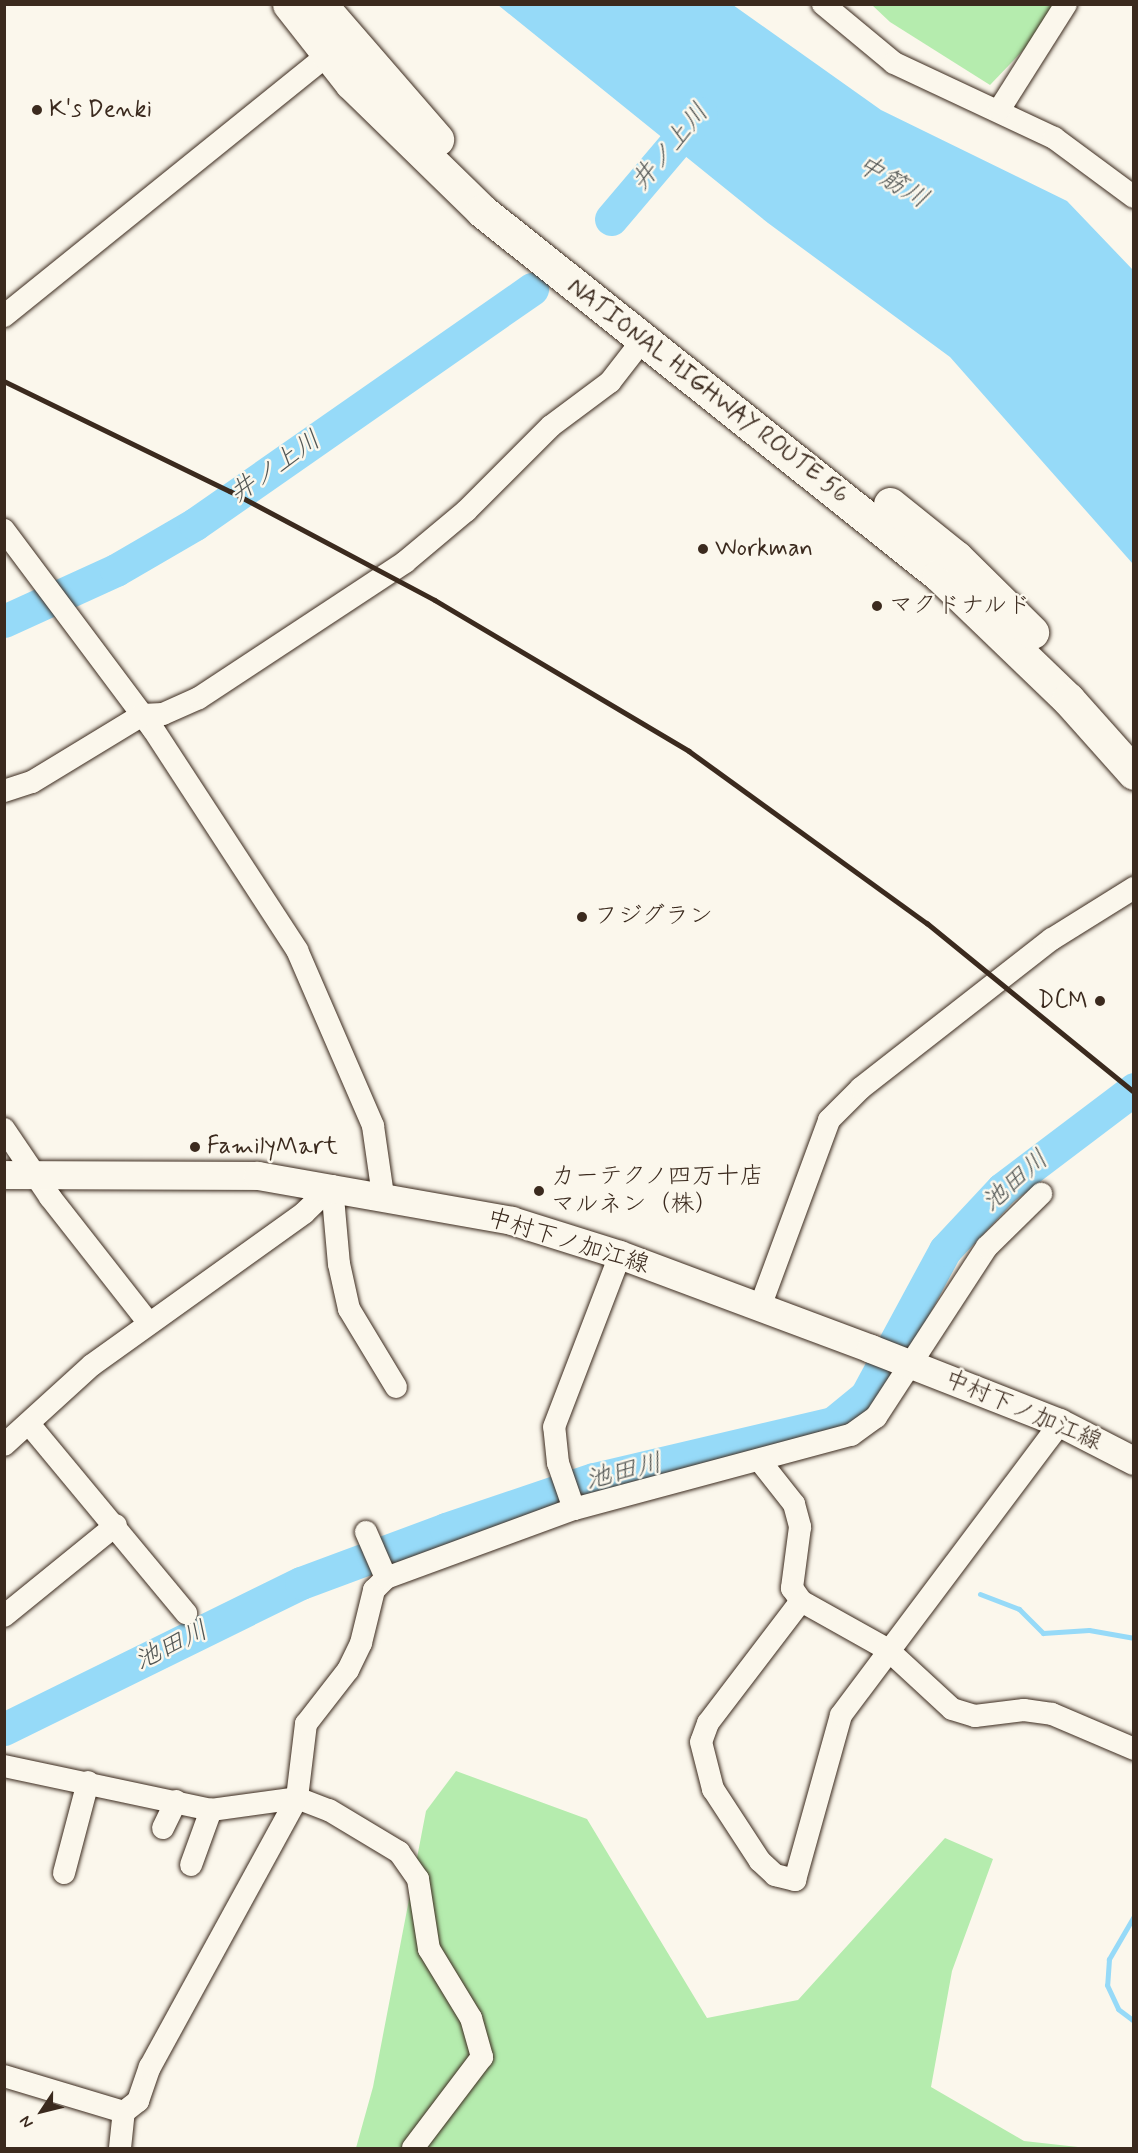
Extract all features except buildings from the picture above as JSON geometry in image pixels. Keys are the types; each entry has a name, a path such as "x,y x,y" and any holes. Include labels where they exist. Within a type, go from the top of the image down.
{"highway":[{"name":"NATIONAL HIGHWAY ROUTE 56","path":"289,4 483,184 604,288 956,557 1134,738"},
{"name":"NATIONAL HIGHWAY ROUTE 56","path":"320,4 337,47 465,196 641,342 939,575 1068,699 1134,773"}],"main road":[{"name":"中村下ノ加江線","path":"4,1175 258,1176 383,1195 512,1221 620,1255 759,1306 1060,1423 1134,1461"}],"street":[{"path":"823,4 894,63 999,110 1054,138 1134,197"},
{"path":"999,110 1066,4"},
{"path":"4,316 337,47"},
{"path":"4,791 32,782 142,715 163,714 199,698 405,562 466,511 551,426 610,382 641,342"},
{"path":"4,530 142,715 297,950 373,1126 383,1195"},
{"path":"759,1306 829,1120 861,1088 1052,939 1134,888"},
{"path":"4,1129 38,1174 50,1197 148,1322"},
{"path":"4,1445 148,1322 304,1213 332,1186"},
{"path":"332,1186 339,1264 350,1309 396,1387"},
{"path":"120,2148 124,2112 138,2101 150,2067 297,1798 306,1724 348,1670 361,1643 374,1590 386,1578 574,1509 851,1436 876,1417 987,1247 1041,1194"},
{"path":"574,1509 558,1462 554,1427 620,1255"},
{"path":"801,1600 708,1723 701,1742 712,1789 760,1862 775,1875 795,1880 842,1715 887,1649 1060,1423"},
{"path":"29,1424 116,1525 186,1613"},
{"path":"760,1461 794,1504 800,1527 792,1588 801,1600 887,1649 952,1709 975,1716 1024,1710 1052,1714 1134,1749"},
{"path":"4,1616 116,1525"},
{"path":"366,1532 386,1578"},
{"path":"4,1766 88,1782 211,1810 297,1798 329,1810 409,1862 418,1879 429,1949 478,2032 482,2057 413,2148"},
{"path":"64,1873 88,1782"},
{"path":"163,1828 176,1801"},
{"path":"191,1865 211,1810"},
{"path":"4,2076 124,2112"}],"green space":[{"path":"872,5 1053,5 1035,38 990,85 890,22"},
{"path":"456,1771 587,1819 707,2018 798,2000 945,1838 993,1859 952,1971 931,2087 1024,2141 1087,2148 356,2148 373,2087 426,1811"}],"water":[{"name":"中筋川","path":"498,5 733,5 881,110 1067,201 1133,270 1133,564 950,357 768,223"}],"waterway":[{"name":"井ノ上川","path":"611,219 701,113"},
{"name":"井ノ上川","path":"4,621 116,570 195,524 532,289"},
{"name":"池田川","path":"4,1729 301,1583 446,1529 594,1479 833,1423 866,1396 945,1250 1002,1189 1134,1089"},
{"path":"980,1594 1019,1609 1043,1633 1089,1630 1134,1638"},
{"path":"1134,1916 1109,1959 1107,1985 1118,2009 1134,2021"}],"railway":[{"path":"4,381 230,491 435,600 689,751 927,923 1134,1092"}],"place":[{"name":"K's Denki","path":"37,110"},
{"name":"Workman","path":"703,549"},
{"name":"マクドナルド","path":"877,606"},
{"name":"フジグラン","path":"582,917"},
{"name":"DCM","path":"1100,1001"},
{"name":"FamilyMart","path":"195,1147"},
{"name":"カーテクノ四万十店 マルネン（株）","path":"539,1191"}]}
